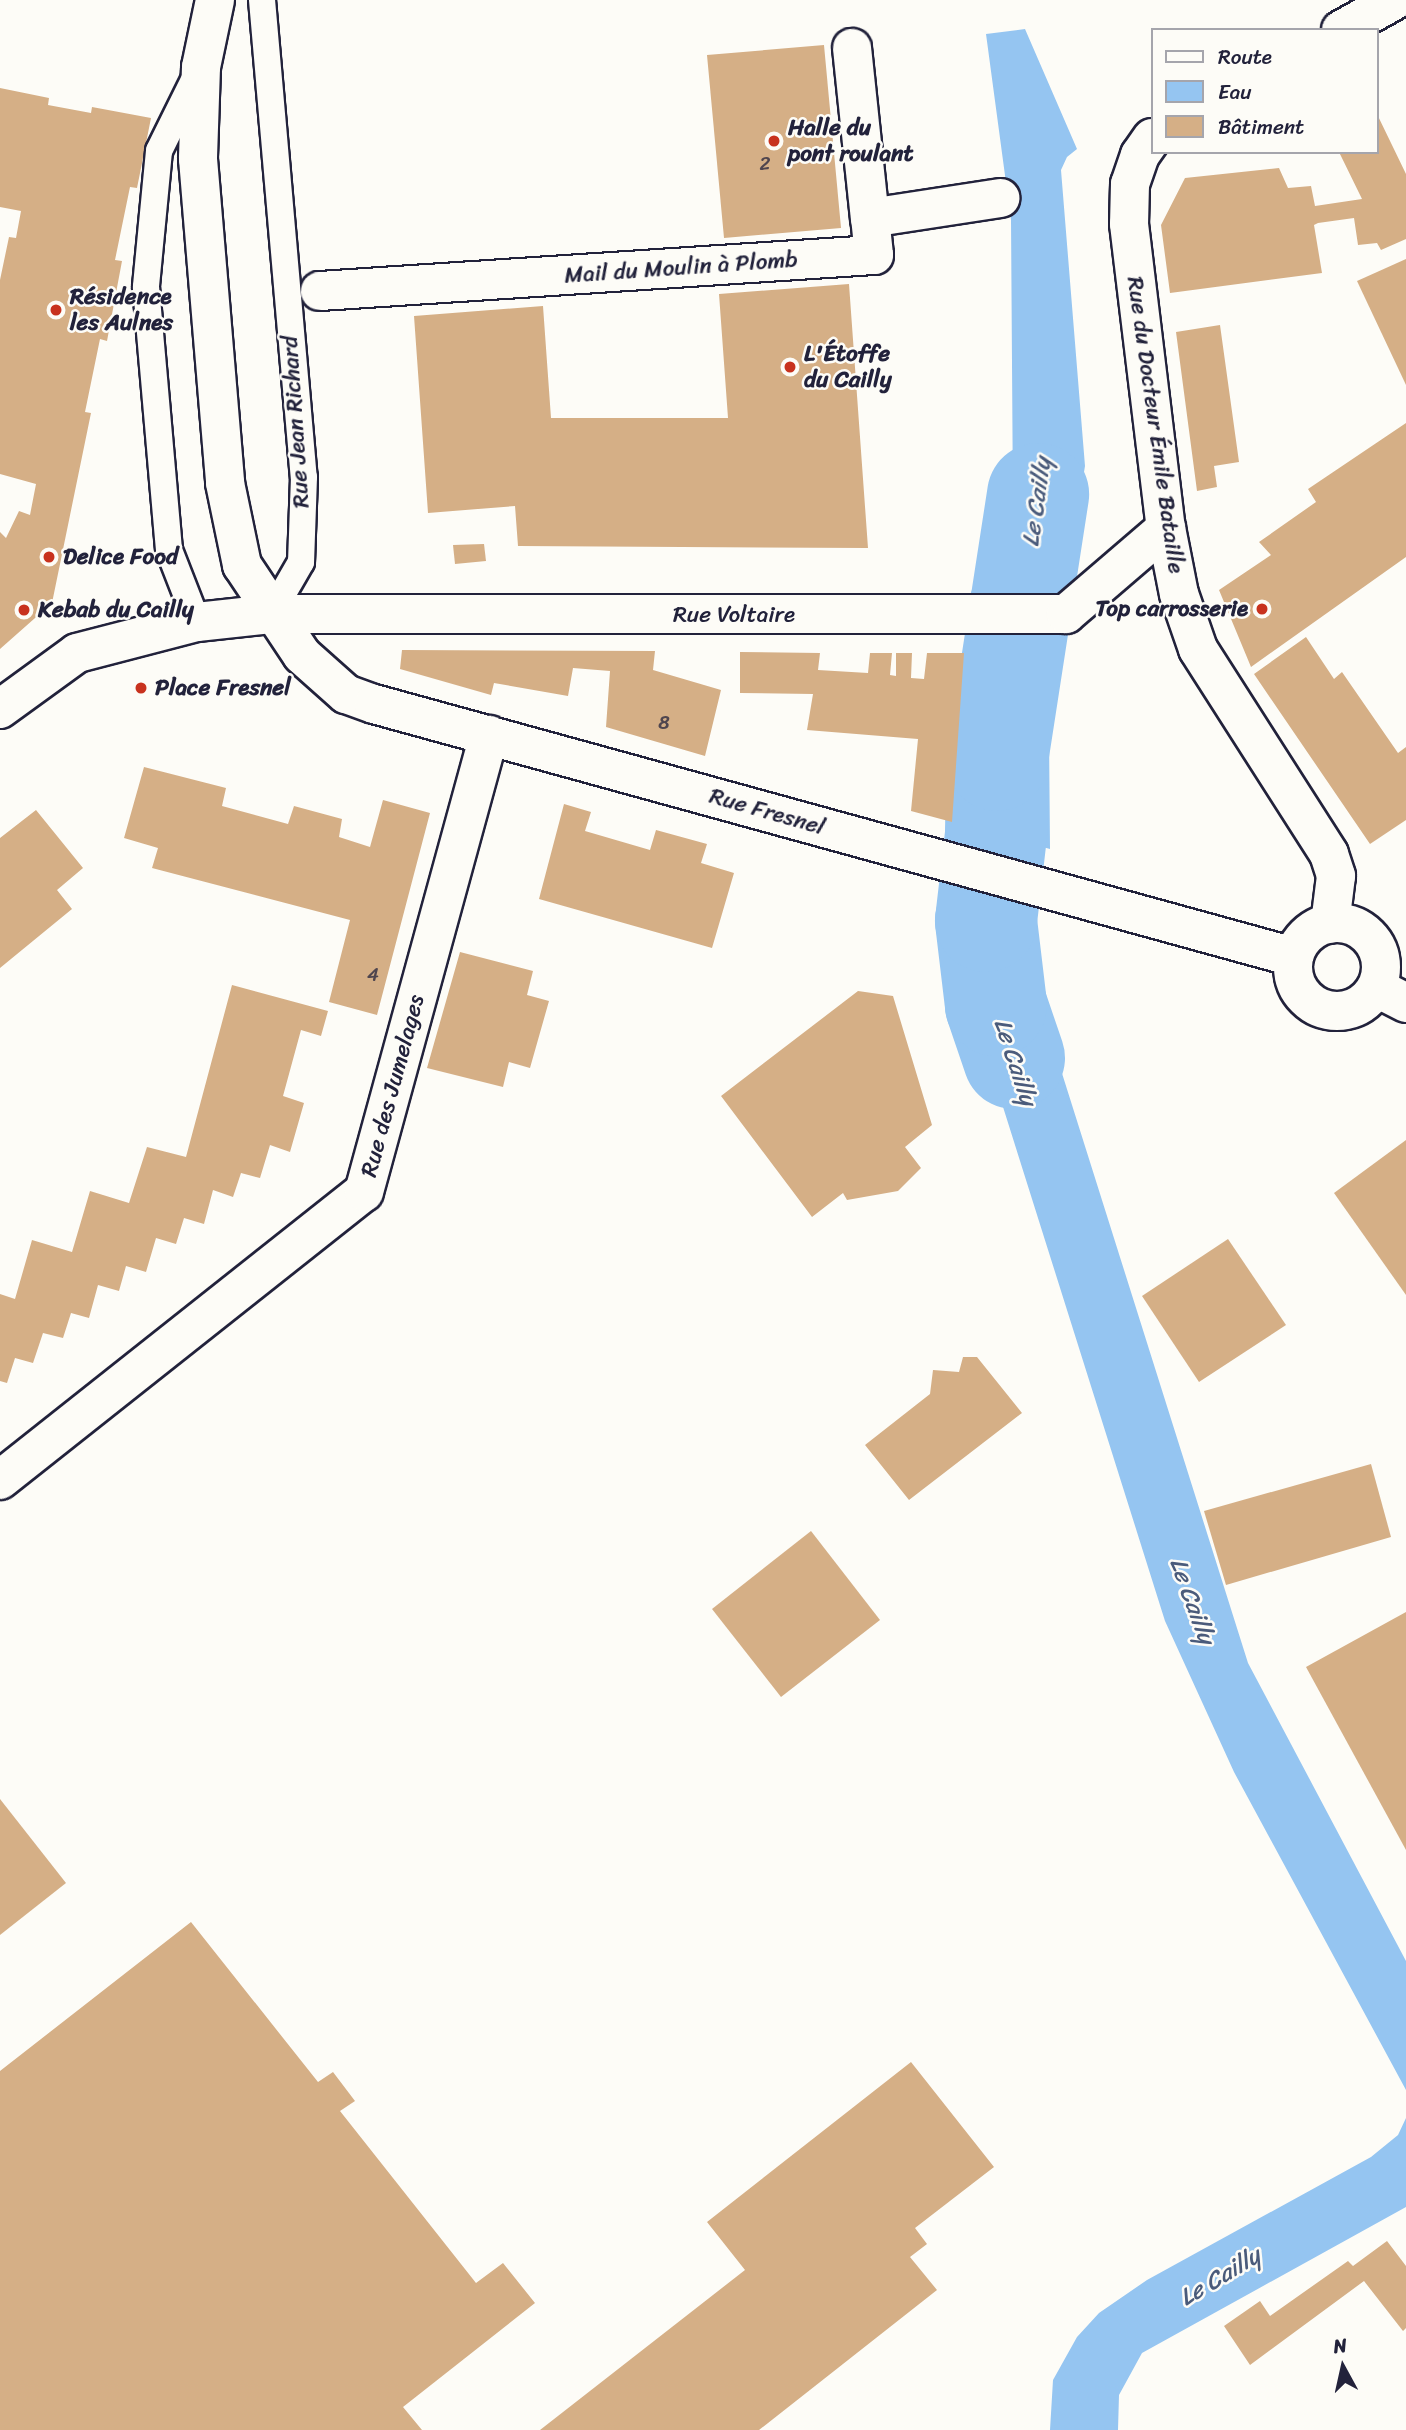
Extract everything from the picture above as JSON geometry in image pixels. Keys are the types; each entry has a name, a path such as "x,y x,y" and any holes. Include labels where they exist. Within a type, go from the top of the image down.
{"street":[{"path":"215,0 201,67 198,159 225,483 242,565 271,614"},
{"path":"1345,28 1395,0"},
{"path":"852,48 870,218 1000,198"},
{"name":"Rue du Docteur Émile Bataille","path":"1150,141 1130,184 1129,224 1166,528 1179,594 1198,649 1329,854 1336,876 1330,924"},
{"name":"Mail du Moulin à Plomb","path":"320,291 874,255 870,218"},
{"name":"Rue Voltaire","path":"0,709 77,653 197,622 271,614 1066,614 1166,528"},
{"name":"Rue Fresnel","path":"271,614 302,655 346,694 1294,957"},
{"name":"Rue des Jumelages","path":"0,1480 364,1192 489,735"},
{"path":"1330,924 1354,926 1374,941 1392,996 1341,1012 1319,1008 1301,994 1294,976 1294,957 1313,930 1330,924"}],"lane":[{"name":"Rue Jean Richard","path":"262,0 304,477 301,562 271,614"},
{"path":"197,622 169,550 146,287 159,151 201,67"}],"water":[{"path":"1025,29 1077,149 1067,157 1061,170 1085,466 1064,595 970,595 991,542 1013,508 1011,220 986,34"},
{"path":"966,641 1059,641 1049,733 1050,849 952,822"},
{"path":"940,907 1035,935 1031,975 1248,1663 1406,1961 1406,2090 1234,1772 1165,1621"},
{"path":"1406,2118 1406,2207 1142,2353 1119,2395 1118,2430 1050,2430 1053,2380 1077,2337 1099,2313 1147,2280 1371,2157 1398,2135"}],"building":[{"name":"Halle du pont roulant","path":"824,45 841,228 724,238 707,55"},
{"name":"Résidence les Aulnes","path":"0,88 49,98 48,105 91,113 92,107 151,118 137,188 130,187 115,260 122,261 107,341 100,339 85,412 91,413 52,603 0,649 0,532 6,538 19,511 30,515 36,484 0,474 0,280 9,237 16,238 21,211 0,207"},
{"path":"1378,116 1406,174 1406,239 1381,250 1377,243 1358,245 1354,218 1318,223 1314,225 1322,273 1170,293 1161,225 1185,178 1279,168 1288,188 1311,186 1315,206 1362,199 1340,154 1378,154"},
{"path":"1406,259 1406,385 1357,281"},
{"name":"L'Étoffe du Cailly","path":"849,284 868,548 518,546 515,506 428,513 414,316 543,306 551,418 728,418 719,294"},
{"path":"1220,325 1239,462 1214,466 1217,487 1197,491 1176,332"},
{"path":"1406,423 1406,557 1251,667 1219,590 1271,555 1259,542 1316,502 1308,489"},
{"path":"484,544 486,561 455,564 453,545"},
{"path":"1306,637 1334,679 1342,672 1398,753 1406,747 1406,820 1370,844 1254,674"},
{"path":"402,650 655,651 653,670 721,690 705,756 606,727 610,671 573,668 568,696 494,683 491,695 400,669"},
{"path":"740,652 820,653 818,670 868,673 870,653 892,653 890,675 896,676 896,653 912,653 911,678 924,679 927,653 964,653 952,822 911,811 918,739 807,730 813,694 740,693"},
{"path":"144,767 226,788 222,806 288,824 294,806 342,819 339,837 370,847 383,800 430,813 377,1015 329,1002 350,920 152,868 158,848 124,838"},
{"path":"564,804 591,812 585,831 650,850 656,830 707,844 701,863 734,873 712,948 539,899"},
{"path":"36,810 83,868 57,890 72,909 0,968 0,838"},
{"path":"460,952 533,971 527,995 549,1001 530,1068 509,1062 503,1087 427,1068"},
{"path":"232,985 328,1011 321,1036 301,1030 283,1096 304,1103 290,1152 270,1145 260,1178 241,1173 233,1197 213,1190 204,1224 184,1218 176,1244 156,1238 146,1272 126,1266 119,1291 98,1285 89,1318 71,1313 63,1338 43,1333 33,1363 15,1358 7,1383 0,1381 0,1294 15,1299 32,1240 72,1252 90,1191 129,1203 147,1147 186,1157"},
{"path":"858,991 893,996 932,1125 905,1147 921,1168 898,1191 847,1200 843,1193 812,1217 721,1096"},
{"path":"1406,1140 1406,1295 1334,1193"},
{"path":"1228,1239 1286,1325 1199,1382 1142,1296"},
{"path":"963,1357 977,1357 1022,1413 909,1500 865,1445 930,1394 933,1370 959,1372"},
{"path":"1371,1464 1391,1537 1226,1585 1204,1511"},
{"path":"811,1531 880,1620 781,1697 712,1609"},
{"path":"1406,1612 1406,1850 1306,1667"},
{"path":"0,1799 66,1883 0,1935"},
{"path":"191,1922 318,2082 333,2072 355,2101 340,2111 476,2283 503,2263 535,2303 403,2407 422,2430 0,2430 0,2071"},
{"path":"911,2062 994,2167 915,2228 927,2244 910,2257 937,2290 759,2430 540,2430 745,2270 707,2222"},
{"path":"1387,2241 1406,2266 1406,2328 1403,2331 1364,2281 1250,2365 1224,2326 1260,2301 1270,2316 1348,2261 1353,2266"}],"waterway":[{"name":"Le Cailly","path":"1014,1058 996,1005 986,921 996,834 997,760 1038,494"}],"place":[{"name":"Halle du pont roulant","path":"774,141"},
{"name":"Résidence les Aulnes","path":"56,310"},
{"name":"L'Étoffe du Cailly","path":"790,367"},
{"name":"Delice Food","path":"49,557"},
{"name":"Top carrosserie","path":"1262,609"},
{"name":"Kebab du Cailly","path":"24,610"},
{"name":"Place Fresnel","path":"141,688"}]}
